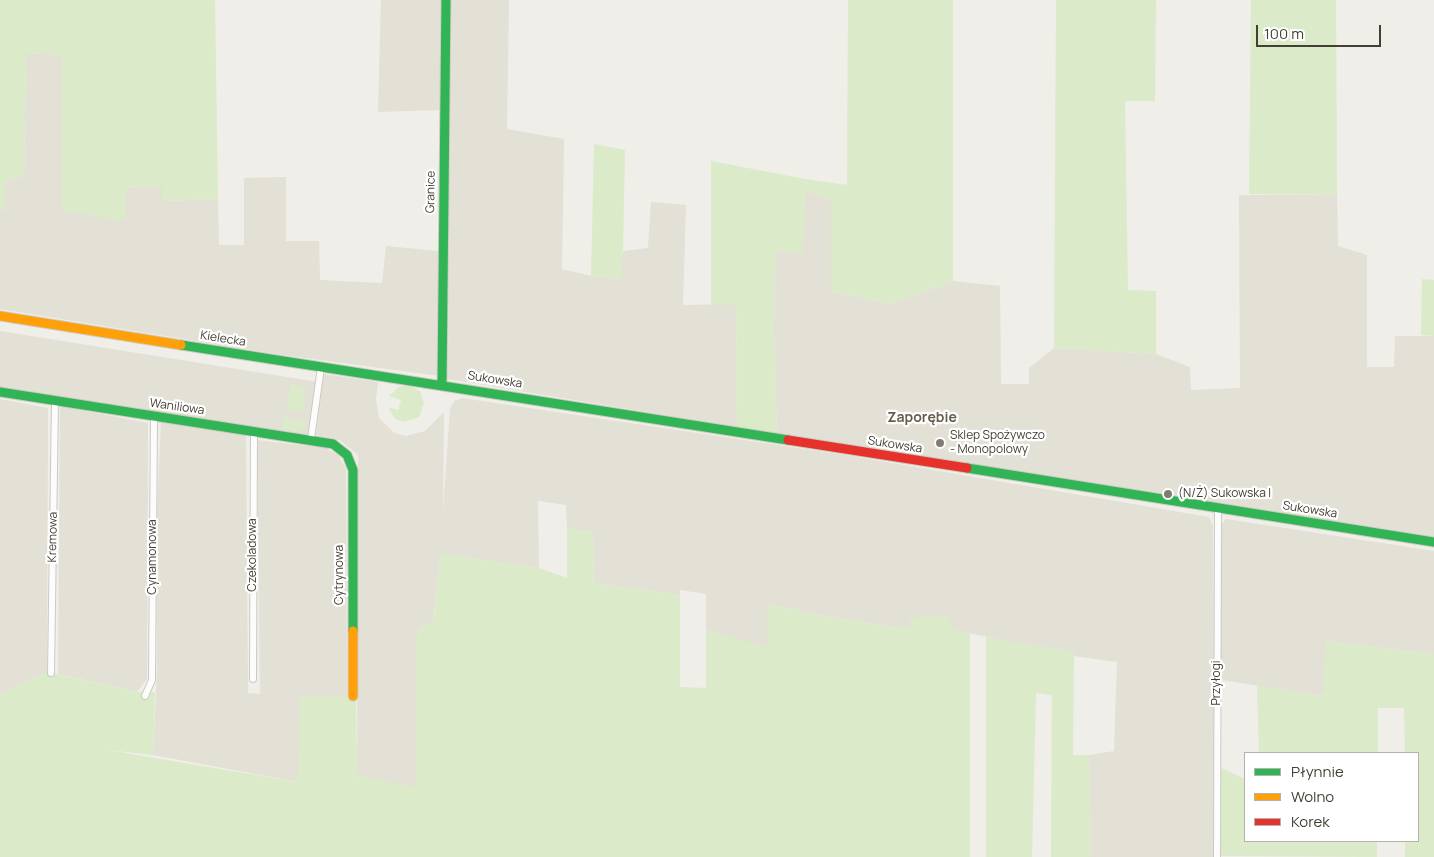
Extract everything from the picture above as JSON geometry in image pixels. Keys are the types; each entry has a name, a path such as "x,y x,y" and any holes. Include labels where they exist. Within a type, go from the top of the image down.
{"street":[{"name":"Granice","path":"442,384 446,0"},
{"name":"Kielecka","path":"0,316 442,384"},
{"path":"311,439 322,367"},
{"name":"Sukowska","path":"442,384 1434,542"},
{"name":"Waniliowa","path":"0,392 154,417 311,439 332,444 347,455"},
{"name":"Kremowa","path":"51,673 55,401"},
{"name":"Cynamonowa","path":"145,696 152,680 154,417"},
{"name":"Czekoladowa","path":"253,679 254,431"},
{"name":"Cytrynowa","path":"347,455 353,470 352,696"},
{"name":"Przyłogi","path":"1217,857 1218,508"}],"shaded area":[{"path":"381,0 441,0 440,110 378,112"},
{"path":"450,0 509,0 507,129 564,139 562,269 591,276 620,279 623,251 648,248 651,202 686,205 683,305 736,304 737,427 448,379"},
{"path":"26,53 62,55 62,210 125,220 126,188 162,186 163,201 218,199 219,245 244,245 244,178 286,177 286,241 319,241 320,280 382,283 386,246 439,251 440,376 276,354 0,309 0,211 5,211 5,180 24,177"},
{"path":"805,192 831,199 831,292 892,304 953,281 1000,286 1001,384 1029,384 1029,368 1054,348 1156,354 1190,367 1191,390 1240,388 1239,195 1337,195 1338,246 1367,255 1367,367 1394,367 1395,336 1434,336 1434,538 777,435 774,330 775,250 802,253"},
{"path":"0,331 318,382 308,435 0,387"},
{"path":"323,374 378,382 376,399 379,418 394,433 406,436 425,431 444,412 443,511 450,409 454,401 462,398 845,455 1209,517 1213,526 1215,857 1091,857 1089,755 1114,751 1117,662 1074,656 1074,651 1013,642 953,630 908,629 826,616 767,604 767,648 706,630 706,594 680,590 680,595 594,583 593,532 567,529 566,505 538,501 539,568 441,554 441,546 416,788 357,776 358,455 340,440 316,435"},
{"path":"0,399 48,408 47,672 0,694"},
{"path":"60,406 148,423 147,679 137,692 58,674"},
{"path":"161,422 246,435 248,693 260,694 257,440 325,448 338,455 346,468 347,697 301,698 298,782 153,755 157,671 157,512"},
{"path":"1226,519 1434,551 1434,654 1325,641 1325,696 1221,680 1221,525"}],"green space":[{"path":"0,0 215,0 218,199 162,201 162,186 126,188 125,221 62,210 62,55 26,53 24,177 5,180 5,211 0,211"},
{"path":"848,0 953,0 953,281 892,304 831,292 831,199 805,192 803,253 775,251 774,330 777,435 737,427 736,305 711,305 711,161 847,185"},
{"path":"1056,0 1156,0 1155,101 1125,101 1128,290 1156,291 1156,354 1054,348"},
{"path":"1251,0 1336,0 1337,195 1249,194"},
{"path":"594,144 625,150 621,279 591,276"},
{"path":"1422,279 1434,280 1434,336 1421,335"},
{"path":"291,384 306,386 302,412 286,410"},
{"path":"408,385 420,391 424,403 419,417 405,422 395,419 388,407 398,410 401,400 389,396 399,387"},
{"path":"283,417 307,421 306,426 303,430 297,431 282,429"},
{"path":"443,524 441,554 539,568 567,578 567,529 593,532 594,583 680,595 680,687 706,688 706,630 767,647 767,604 826,616 908,629 910,618 945,615 953,630 970,633 970,857 0,857 0,694 47,672 137,692 155,692 153,755 108,750 297,782 301,697 347,697 356,700 357,776 416,787 417,630 434,618"},
{"path":"986,637 1074,651 1073,755 1089,755 1091,857 1051,857 1052,695 1036,693 1032,857 986,857"},
{"path":"1325,641 1434,654 1434,857 1405,857 1405,842 1419,842 1419,752 1405,752 1404,708 1378,708 1378,752 1259,752 1257,685 1324,696"},
{"path":"1221,768 1244,779 1244,842 1377,842 1377,857 1221,856"}],"traffic: fast":[{"path":"442,384 446,0"},
{"path":"181,345 788,440"},
{"path":"0,392 333,444 347,455 353,470 353,631"},
{"path":"967,468 1434,542"}],"traffic: slow":[{"path":"0,316 181,345"},
{"path":"353,631 353,696"}],"traffic: jam":[{"path":"788,440 967,468"}],"place":[{"name":"Sklep Spożywczo - Monopolowy","path":"940,443"},
{"name":"(N/Ż) Sukowska I","path":"1168,494"}],"district":[{"name":"Zaporębie","path":"922,418"}]}
